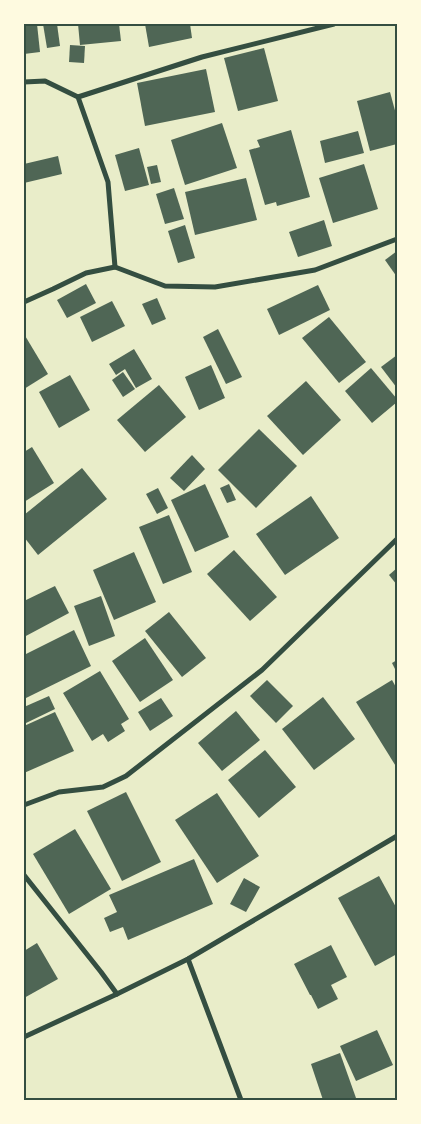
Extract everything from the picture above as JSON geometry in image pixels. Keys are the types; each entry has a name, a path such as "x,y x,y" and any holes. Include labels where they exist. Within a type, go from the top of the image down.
{"street":[{"path":"24,82 45,81 78,97 202,57 334,24"},
{"path":"78,97 108,182 115,267"},
{"path":"24,302 86,273 115,267 165,286 215,286 315,270 397,239"},
{"path":"24,805 59,792 103,788 126,776 262,670 397,539"},
{"path":"24,1037 188,959 397,836"},
{"path":"24,875 117,994"},
{"path":"188,959 241,1100"}],"building":[{"path":"24,24 37,24 40,52 24,54"},
{"path":"43,24 57,24 60,46 47,48"},
{"path":"78,24 119,24 121,41 80,45"},
{"path":"145,24 190,24 192,38 149,47"},
{"path":"70,45 85,46 84,63 69,62"},
{"path":"264,48 278,101 238,111 224,58"},
{"path":"206,69 215,112 145,126 137,83"},
{"path":"390,92 397,118 397,144 370,151 357,101"},
{"path":"222,123 237,168 185,185 171,140"},
{"path":"291,130 310,197 277,206 276,202 265,205 249,150 260,147 257,140"},
{"path":"358,131 364,153 325,163 320,141"},
{"path":"139,148 149,185 125,191 115,155"},
{"path":"58,156 62,174 24,183 24,164"},
{"path":"364,164 378,209 333,223 319,178"},
{"path":"157,165 161,182 151,184 147,167"},
{"path":"246,178 257,220 195,235 185,192"},
{"path":"174,188 184,219 165,224 156,194"},
{"path":"324,220 332,246 298,257 289,232"},
{"path":"185,225 195,258 178,263 168,231"},
{"path":"397,251 397,277 385,260"},
{"path":"86,284 96,303 67,318 57,300"},
{"path":"318,285 330,310 279,335 267,309"},
{"path":"157,298 166,319 152,325 142,304"},
{"path":"112,301 125,326 92,342 80,317"},
{"path":"329,317 366,362 339,383 302,338"},
{"path":"218,329 242,377 226,384 203,337"},
{"path":"24,334 48,374 24,389"},
{"path":"134,349 152,379 136,388 125,369 116,375 109,364"},
{"path":"397,355 397,388 381,367"},
{"path":"211,365 225,398 199,410 185,377"},
{"path":"371,368 397,399 397,402 372,423 345,391"},
{"path":"123,372 135,389 123,397 112,380"},
{"path":"70,375 90,410 59,428 39,392"},
{"path":"306,381 341,420 303,455 267,416"},
{"path":"159,385 186,417 145,452 117,420"},
{"path":"259,429 297,466 256,508 218,470"},
{"path":"32,447 54,483 24,502 24,452"},
{"path":"192,455 205,469 184,491 170,478"},
{"path":"82,468 107,499 38,555 24,537 24,515"},
{"path":"205,484 229,537 195,552 171,500"},
{"path":"229,484 236,500 227,503 220,488"},
{"path":"158,488 168,508 157,514 146,494"},
{"path":"311,496 339,538 285,575 256,534"},
{"path":"169,515 192,572 163,584 139,527"},
{"path":"234,550 277,597 250,621 207,574"},
{"path":"134,552 156,602 114,620 93,570"},
{"path":"397,568 397,585 389,575"},
{"path":"55,586 69,613 24,637 24,601"},
{"path":"101,596 115,636 89,646 74,606"},
{"path":"169,612 206,658 182,677 145,631"},
{"path":"74,630 91,666 24,699 24,655"},
{"path":"145,638 173,680 140,702 112,661"},
{"path":"397,660 397,673 392,663"},
{"path":"100,671 129,719 121,724 125,731 108,742 103,734 92,741 63,693"},
{"path":"267,680 293,706 276,723 250,696"},
{"path":"392,680 397,689 397,768 356,702"},
{"path":"49,696 55,709 24,724 24,707"},
{"path":"323,697 355,739 314,770 282,729"},
{"path":"161,698 173,716 150,731 138,712"},
{"path":"236,711 260,740 222,771 198,743"},
{"path":"55,712 74,751 24,773 24,726"},
{"path":"265,750 296,787 259,818 228,780"},
{"path":"126,792 161,862 122,881 87,811"},
{"path":"217,793 259,856 217,883 175,820"},
{"path":"75,829 111,889 69,914 33,854"},
{"path":"194,859 213,904 128,940 123,927 110,932 104,918 117,912 109,895"},
{"path":"379,876 397,909 397,954 375,966 338,898"},
{"path":"244,878 260,887 246,912 230,904"},
{"path":"37,943 58,979 24,998 24,951"},
{"path":"331,945 347,977 331,985 338,999 318,1009 294,964"},
{"path":"377,1030 393,1065 356,1081 340,1046"},
{"path":"340,1053 356,1098 349,1100 323,1100 311,1064"}]}
